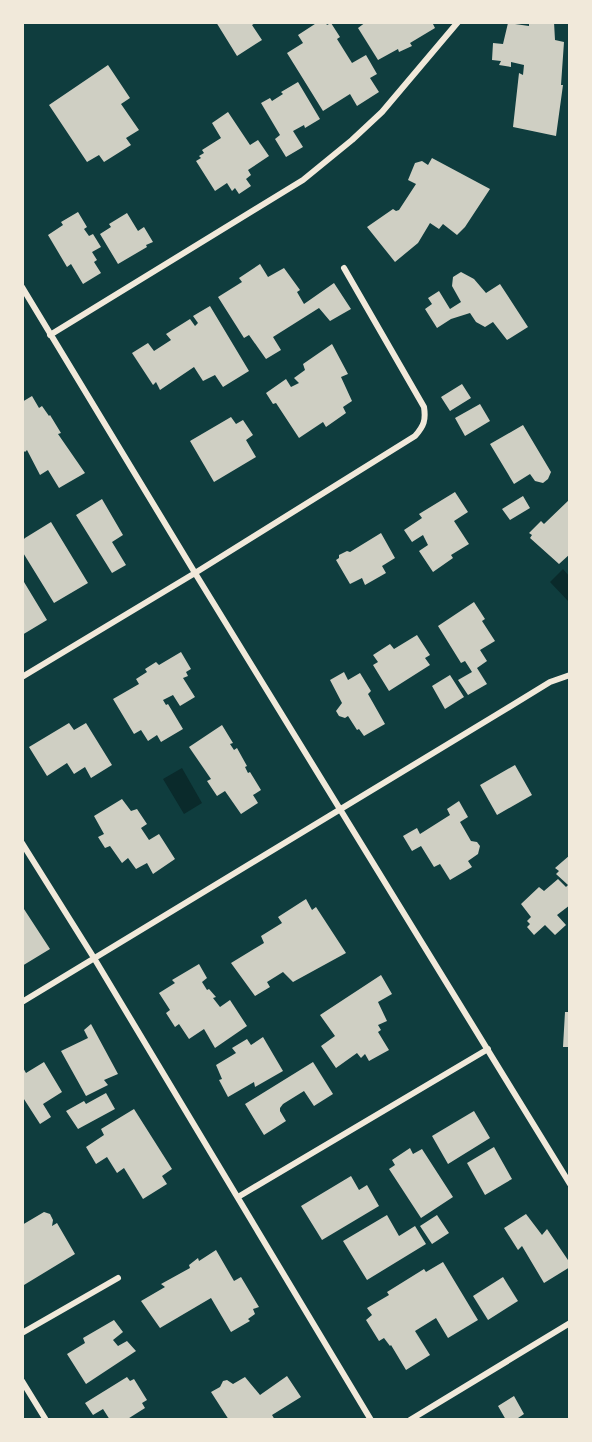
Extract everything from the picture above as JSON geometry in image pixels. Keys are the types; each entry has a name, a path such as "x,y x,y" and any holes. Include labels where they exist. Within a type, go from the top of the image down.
{"street":[{"path":"50,335 303,180 382,112 458,22"},
{"path":"22,677 415,436 425,423 424,407 344,268"},
{"path":"22,287 570,1184"},
{"path":"22,1002 550,682 570,675"},
{"path":"22,843 94,958 371,1419"},
{"path":"238,1197 488,1049"},
{"path":"22,1333 118,1278"},
{"path":"410,1419 570,1323"},
{"path":"22,1381 46,1419"}],"water":[{"path":"563,569 569,576 569,602 550,582"},
{"path":"182,768 202,803 184,814 163,779"}],"building":[{"path":"216,22 257,22 252,25 262,40 237,56"},
{"path":"318,22 325,22 327,25 331,23 340,37 337,39 352,63 366,55 377,74 370,78 379,92 357,106 350,94 323,111 287,53 303,43 298,35"},
{"path":"366,22 432,22 435,28 410,43 412,46 399,52 398,49 378,60 358,28"},
{"path":"529,22 554,22 555,40 564,42 561,85 563,85 556,136 513,127 519,73 523,75 524,65 511,62 511,67 499,65 501,61 492,60 493,43 503,44 508,23 529,26"},
{"path":"108,65 130,98 121,104 139,130 126,138 131,145 104,162 99,155 87,162 49,105"},
{"path":"298,82 320,119 305,128 304,125 293,131 303,147 286,157 275,139 280,135 261,103 270,98 272,101 283,94 281,92"},
{"path":"228,112 250,145 258,140 269,156 248,170 251,175 246,179 251,186 239,194 235,188 232,191 227,183 215,191 196,161 204,153 202,150 221,138 212,123"},
{"path":"432,158 490,189 465,227 457,235 443,224 439,229 430,223 418,243 395,262 367,227 393,209 399,210 416,184 408,180 415,163 422,161 428,165"},
{"path":"78,212 87,227 84,229 89,236 93,234 101,247 92,252 97,260 94,262 101,273 83,284 71,264 67,267 48,235 63,225 61,222"},
{"path":"127,213 138,231 144,227 153,242 118,264 100,234 111,227 109,224"},
{"path":"260,264 268,277 284,268 300,290 297,292 304,304 334,283 351,309 330,321 319,308 273,337 281,350 266,359 249,335 244,338 218,297 242,282 239,278"},
{"path":"461,272 474,279 486,293 500,284 528,327 507,340 493,322 485,327 476,322 470,313 451,319 437,328 425,309 432,304 428,298 439,291 450,309 461,302 452,286 453,277"},
{"path":"210,306 249,371 223,387 215,375 203,381 194,367 160,390 156,382 153,385 132,353 148,343 154,351 171,340 166,334 190,319 195,326 198,323 193,316"},
{"path":"332,344 348,374 341,377 352,401 343,407 346,413 326,427 323,422 299,438 276,403 273,404 266,393 286,379 291,387 299,383 294,378 305,370 303,364"},
{"path":"462,384 471,398 450,411 441,397"},
{"path":"32,396 39,408 42,406 50,415 61,433 58,434 85,473 59,488 48,470 40,475 27,450 25,452 22,449 22,402"},
{"path":"480,404 490,421 465,436 455,418"},
{"path":"231,417 236,424 243,420 253,435 246,440 256,457 214,482 190,441"},
{"path":"523,425 551,472 543,483 535,481 530,474 514,484 490,444"},
{"path":"455,492 468,512 454,521 469,544 451,555 453,558 433,572 419,551 428,545 423,535 412,542 404,530 422,518 419,514"},
{"path":"523,496 530,508 510,520 502,509"},
{"path":"102,499 123,535 112,542 126,565 112,573 76,515"},
{"path":"570,499 570,554 559,564 530,538 532,535 529,533 541,521 544,524"},
{"path":"51,522 88,583 54,603 22,551 22,541 25,538"},
{"path":"381,533 395,558 382,566 386,573 365,585 362,578 350,584 336,560 339,555 350,552"},
{"path":"24,582 47,620 22,635 22,583"},
{"path":"474,602 485,619 482,621 495,641 480,650 487,661 477,668 487,684 468,695 458,680 472,672 465,661 461,663 438,626"},
{"path":"417,635 430,655 425,658 430,665 389,691 373,665 378,662 373,655 390,644 394,649"},
{"path":"181,652 191,669 186,672 188,676 183,678 195,697 180,706 173,695 163,700 166,705 168,704 183,729 161,742 157,735 148,741 141,730 134,734 113,699 139,684 136,679 147,672 145,669 156,662 159,665"},
{"path":"344,672 348,680 360,673 371,691 368,694 385,724 364,736 348,716 345,718 339,716 336,711 342,703 330,680"},
{"path":"450,675 464,697 445,709 432,686"},
{"path":"69,723 74,730 86,723 112,765 91,778 85,767 74,774 67,763 47,776 29,747"},
{"path":"222,725 233,743 230,744 234,750 237,748 247,766 245,767 248,773 250,772 261,790 253,795 258,803 241,814 225,791 217,796 207,781 211,779 189,747"},
{"path":"515,765 532,795 497,815 480,785"},
{"path":"122,799 131,811 137,809 147,824 141,828 149,840 159,834 175,859 153,874 147,863 136,869 128,858 122,863 110,846 105,848 98,837 104,834 94,816"},
{"path":"459,801 468,817 460,822 471,841 477,842 480,846 478,854 468,861 472,867 450,880 440,864 434,867 421,846 412,851 403,836 417,828 420,834 450,815 447,809"},
{"path":"570,855 570,905 557,915 566,925 555,935 545,925 534,935 527,927 530,924 527,921 531,917 521,904 539,887 544,891 558,879 566,887 568,885 556,874 559,871 555,868"},
{"path":"306,899 312,910 316,907 346,953 293,982 283,972 267,982 270,987 255,996 231,963 264,943 261,936 282,923 278,917"},
{"path":"22,906 50,949 22,966"},
{"path":"199,964 207,978 202,982 207,990 209,989 216,997 213,998 220,1007 230,1000 247,1026 215,1048 204,1029 189,1039 179,1024 175,1027 166,1013 170,1010 159,993 175,983 172,980"},
{"path":"381,975 392,994 378,1002 387,1021 378,1025 381,1030 378,1032 389,1050 369,1061 365,1054 361,1058 357,1053 336,1068 321,1046 335,1036 320,1015"},
{"path":"565,1012 570,1012 570,1047 563,1047"},
{"path":"91,1024 118,1074 104,1080 108,1085 86,1096 61,1051 88,1038 84,1030"},
{"path":"263,1037 283,1071 255,1087 254,1082 228,1097 219,1080 222,1079 216,1065 236,1053 232,1048 247,1039 251,1045"},
{"path":"44,1062 62,1092 43,1104 51,1117 40,1124 22,1096 22,1066 26,1073"},
{"path":"313,1062 333,1094 314,1106 304,1091 280,1108 286,1121 264,1135 245,1104"},
{"path":"106,1093 115,1109 78,1129 66,1111 84,1101 86,1104"},
{"path":"134,1109 172,1169 162,1176 167,1184 143,1199 124,1168 117,1173 107,1157 96,1164 86,1147 104,1135 101,1129"},
{"path":"474,1111 490,1138 448,1164 432,1136"},
{"path":"494,1147 512,1179 485,1195 467,1163"},
{"path":"410,1148 413,1154 422,1149 453,1197 421,1218 389,1169 395,1165 392,1160"},
{"path":"351,1176 359,1190 367,1185 379,1206 322,1240 301,1206"},
{"path":"44,1212 50,1214 53,1220 52,1226 57,1223 75,1254 24,1285 22,1225"},
{"path":"526,1214 542,1235 547,1229 570,1263 570,1267 544,1283 522,1246 518,1250 504,1228"},
{"path":"387,1215 399,1236 415,1226 426,1244 367,1280 343,1241"},
{"path":"437,1215 449,1233 432,1244 420,1226"},
{"path":"216,1250 234,1281 241,1277 259,1307 253,1309 255,1314 248,1319 250,1321 231,1332 211,1298 160,1328 141,1301 165,1287 161,1284 190,1268 189,1265 198,1258 199,1261"},
{"path":"443,1262 478,1320 448,1338 436,1318 415,1331 430,1355 406,1370 391,1345 384,1338 379,1341 366,1320 372,1315 367,1308 389,1295 387,1292 424,1269 426,1272"},
{"path":"503,1277 518,1301 488,1320 473,1296"},
{"path":"114,1320 123,1332 113,1340 118,1346 127,1341 136,1351 86,1384 67,1354 85,1343 83,1338"},
{"path":"287,1376 301,1397 272,1415 275,1420 229,1420 211,1392 220,1387 223,1381 227,1380 233,1384 245,1377 260,1395"},
{"path":"127,1377 130,1381 134,1379 147,1400 142,1403 145,1408 126,1420 110,1420 103,1409 93,1415 85,1403"},
{"path":"514,1396 524,1414 515,1420 506,1420 498,1406"}]}
